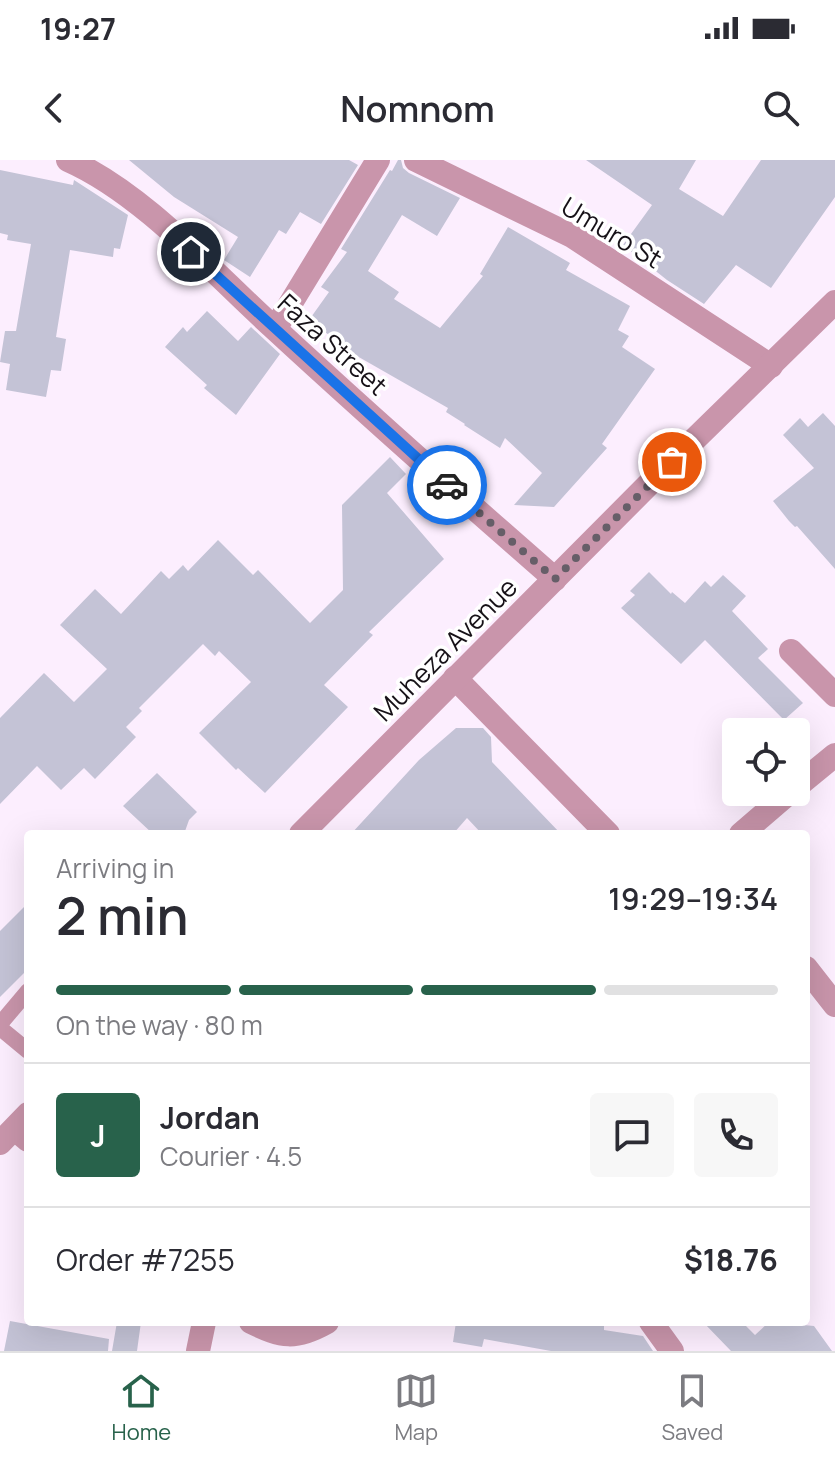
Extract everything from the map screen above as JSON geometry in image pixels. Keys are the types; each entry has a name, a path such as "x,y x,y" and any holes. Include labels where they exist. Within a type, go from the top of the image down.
{"street":[{"name":"Faza Street","path":"68,160 84,167 149,213 555,579"},
{"path":"275,329 378,160"},
{"name":"Umuro St","path":"416,160 572,236 771,366"},
{"name":"Muheza Avenue","path":"305,830 835,302"},
{"path":"791,651 835,695"},
{"path":"455,678 604,830"},
{"path":"810,776 835,755"},
{"path":"746,830 774,806"},
{"path":"810,973 835,1005"},
{"path":"198,1351 203,1326"},
{"path":"259,1326 280,1336 307,1333 320,1326"},
{"path":"654,1326 672,1351"}],"lane":[{"path":"24,996 0,1026 24,1047"}],"building":[{"path":"129,160 349,160 358,165 321,224 300,212 286,234 279,230 250,277 224,260 238,237 174,197"},
{"path":"398,160 409,173 460,198 437,236 402,215 368,271 399,292 394,299 440,328 483,276 480,274 508,227 570,263 566,270 630,306 618,330 629,336 622,347 655,369 602,444 607,448 554,507 514,505 542,473 505,438 500,448 446,412 448,408 357,356 309,320 329,292 321,287 347,252 341,249"},
{"path":"586,160 696,160 679,189 723,216 761,160 835,160 835,197 771,288 736,265 704,304 623,245 652,205"},
{"path":"0,170 73,185 74,180 128,215 120,249 114,248 113,257 70,250 56,337 66,339 61,371 51,370 46,397 6,390 10,364 0,362 5,331 16,331 31,244 7,240 8,235 0,233"},
{"path":"207,311 238,341 251,327 280,354 236,415 204,388 207,385 165,347 183,327 187,332"},
{"path":"823,413 835,426 835,569 773,501 814,468 783,435 800,418 808,427"},
{"path":"390,457 406,474 387,493 444,559 369,632 373,635 324,685 348,707 265,793 238,768 236,770 199,733 251,682 219,651 215,656 203,644 139,708 142,711 126,727 136,737 95,779 84,768 61,790 37,766 0,804 0,718 44,673 74,702 107,669 60,625 95,589 121,614 161,571 169,579 183,565 188,571 218,540 253,575 258,570 310,623 343,590 342,505"},
{"path":"649,572 685,603 705,581 711,587 723,575 746,596 732,611 768,649 758,658 803,703 786,718 782,718 705,640 681,664 621,608 635,595 630,591"},
{"path":"456,728 483,728 491,737 492,762 557,830 478,830 467,818 456,830 355,830 419,760"},
{"path":"157,773 197,812 189,820 185,830 149,830 123,806"},
{"path":"24,907 24,973 0,997 0,931"},
{"path":"10,1321 24,1326 109,1339 108,1351 4,1351"},
{"path":"116,1326 140,1326 137,1351 112,1351"},
{"path":"455,1326 604,1326 604,1330 643,1336 653,1351 551,1351 484,1339 482,1347 453,1342"},
{"path":"707,1326 746,1326 755,1335 765,1326 814,1326 832,1351 731,1351"}],"way so far":[{"path":"447,485 555,579 672,462"}],"route":[{"path":"191,252 447,485"}]}
